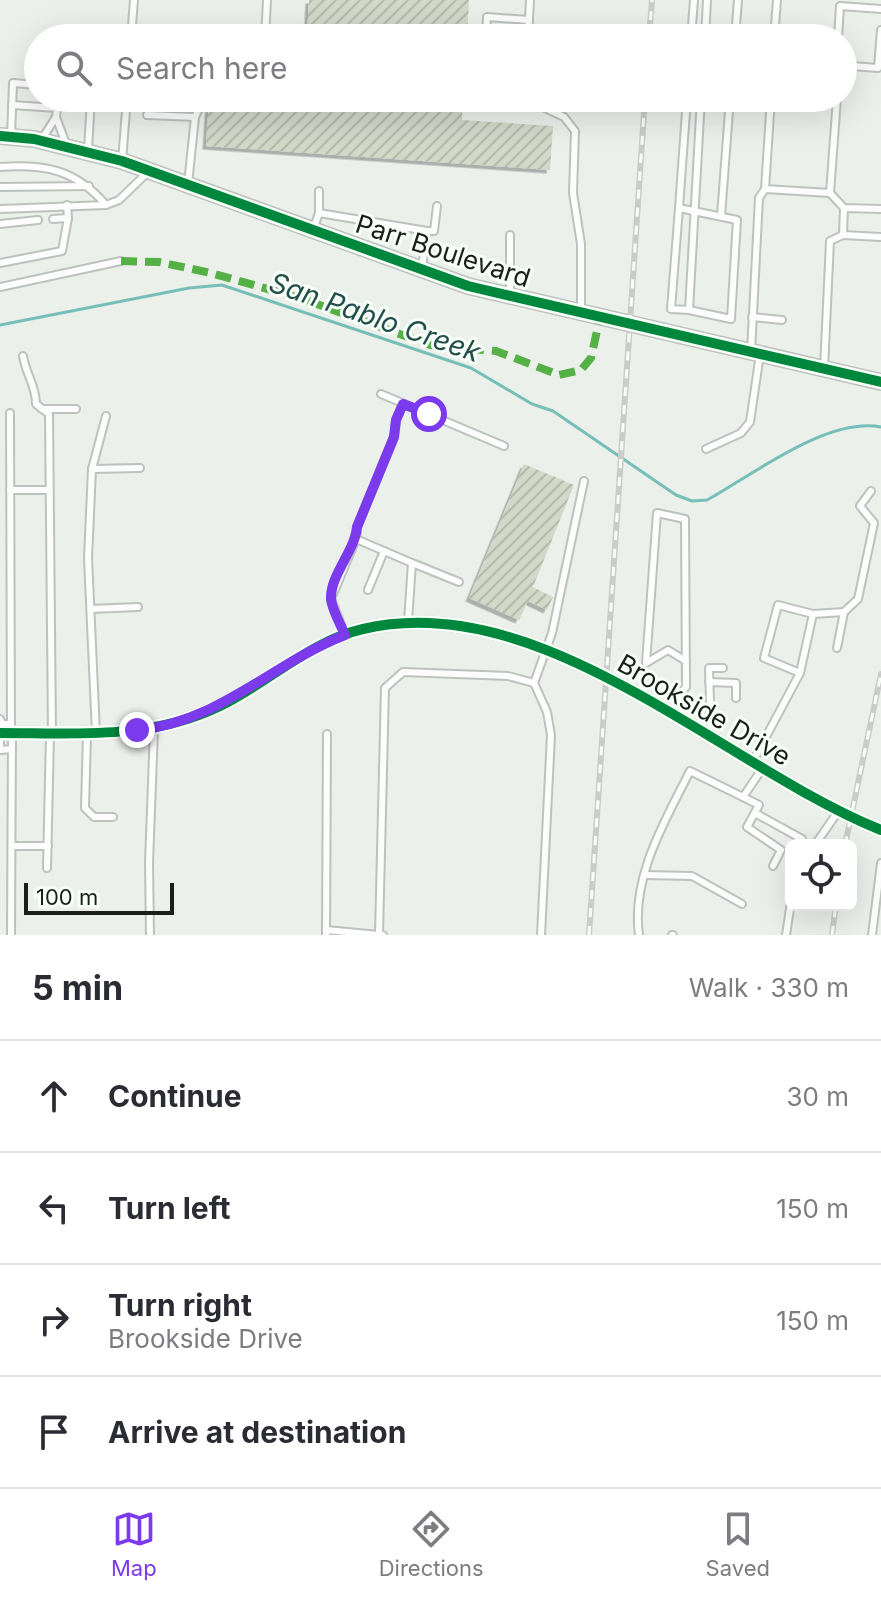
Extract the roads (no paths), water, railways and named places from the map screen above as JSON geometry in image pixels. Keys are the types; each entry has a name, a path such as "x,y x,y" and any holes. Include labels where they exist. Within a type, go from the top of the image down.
{"street":[{"name":"Parr Boulevard","path":"5,136 66,146 122,161 422,272 510,298 881,382"},
{"name":"Brookside Drive","path":"8,731 92,734 154,729 221,706 311,651 345,635 408,621 478,627 605,676 837,813 881,829"}],"lane":[{"path":"132,24 134,0"},
{"path":"266,24 267,0"},
{"path":"529,24 530,0"},
{"path":"692,24 694,0"},
{"path":"706,24 707,0"},
{"path":"736,24 738,0"},
{"path":"775,24 777,0"},
{"path":"839,24 840,6 881,9"},
{"path":"487,24 487,17 529,20"},
{"path":"857,66 878,68 881,30"},
{"path":"5,136 13,83 24,84"},
{"path":"12,105 24,106"},
{"path":"57,112 66,146"},
{"path":"88,151 90,112"},
{"path":"122,161 126,112"},
{"path":"188,184 197,112"},
{"path":"553,112 564,117 575,131 573,193 581,244 581,313"},
{"path":"679,208 737,220 731,319 671,309 686,112"},
{"path":"689,310 700,112"},
{"path":"721,216 729,112"},
{"path":"706,449 741,433 750,422 759,198 765,189 770,112"},
{"path":"830,193 836,112"},
{"path":"147,115 195,117"},
{"path":"41,141 56,117"},
{"path":"0,167 31,165 80,178 106,205"},
{"path":"0,209 106,205 119,200 149,170"},
{"path":"0,187 89,186"},
{"path":"765,189 830,193 844,208 843,235"},
{"path":"313,230 319,213 319,191"},
{"path":"0,263 62,251 67,205"},
{"path":"422,272 437,206"},
{"path":"844,208 881,209"},
{"path":"319,213 430,231"},
{"path":"53,219 68,218"},
{"path":"0,224 38,220"},
{"path":"510,235 510,298"},
{"path":"824,369 830,241 843,235 881,237"},
{"path":"0,287 121,261"},
{"path":"752,317 782,320"},
{"path":"23,356 25,370 36,386 36,404 49,414 51,734 47,868"},
{"path":"381,394 504,446"},
{"path":"345,635 331,599 394,437 396,420 403,404"},
{"path":"42,409 76,409"},
{"path":"10,413 8,731 12,749 11,935"},
{"path":"106,416 92,469 92,734 87,812 94,817 113,817"},
{"path":"92,469 140,468"},
{"path":"541,935 551,735 547,712 534,683 547,653 584,481"},
{"path":"10,490 49,490"},
{"path":"837,648 844,612 858,599 873,537 874,523 860,506 871,491"},
{"path":"679,720 679,695 686,687 686,661 685,519 657,513 646,663 668,650 686,661"},
{"path":"356,539 459,582"},
{"path":"368,590 384,551"},
{"path":"408,621 412,563"},
{"path":"800,673 764,658 778,605 813,614 844,612"},
{"path":"91,609 138,607"},
{"path":"743,797 800,673 813,614"},
{"path":"711,739 709,668 723,668"},
{"path":"327,734 326,933 380,935 385,688 403,672 508,676 534,683"},
{"path":"709,682 736,683 736,698"},
{"path":"0,719 8,731"},
{"path":"150,935 154,729"},
{"path":"8,731 0,750 12,749"},
{"path":"639,935 635,907 657,836 690,771 759,805 747,827 781,850 773,866"},
{"path":"755,813 802,839"},
{"path":"819,839 837,813"},
{"path":"12,846 48,846"},
{"path":"872,935 881,863"},
{"path":"645,875 692,876 742,904"},
{"path":"786,935 790,911"}],"waterway":[{"name":"San Pablo Creek","path":"0,325 189,288 222,285 471,368 532,404 553,411 676,495 692,501 707,500 815,439 860,426 881,427"}],"railway":[{"path":"650,24 652,0"},
{"path":"589,935 644,112"},
{"path":"846,839 881,674"},
{"path":"832,935 835,911"}]}
